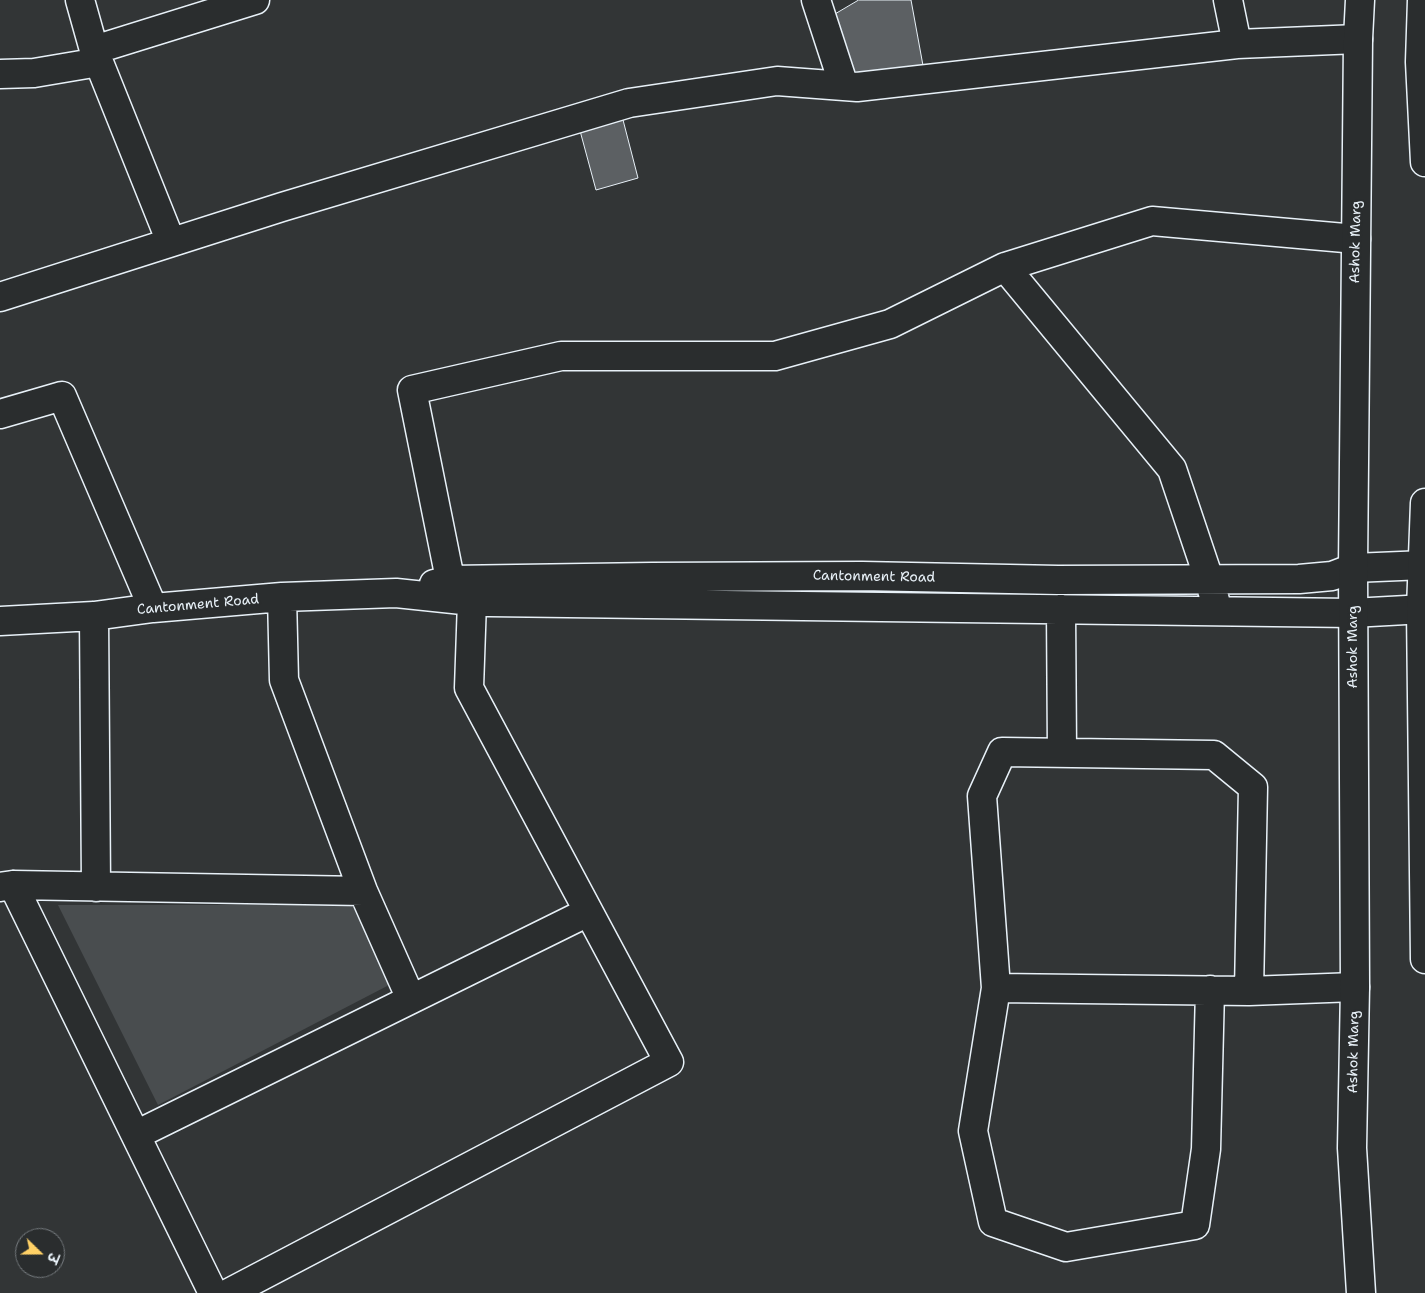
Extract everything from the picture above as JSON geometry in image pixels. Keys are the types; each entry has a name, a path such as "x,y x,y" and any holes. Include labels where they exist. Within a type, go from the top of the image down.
{"street":[{"path":"80,0 96,56 171,242"},
{"path":"0,74 34,73 96,56 255,0"},
{"path":"1228,0 1237,44"},
{"name":"Ashok Marg","path":"1360,0 1352,568 1355,987 1352,1148 1361,1293"},
{"path":"1422,0 1420,62 1425,162"},
{"path":"823,3 844,86"},
{"path":"0,297 291,204 629,103 777,81 857,87 1237,44 1358,39"},
{"path":"229,1293 669,1062 469,688 459,593 412,390 561,356 775,356 890,324 1005,267 1152,221 1356,239"},
{"path":"1005,267 1172,470 1218,611"},
{"path":"0,414 62,396 153,608"},
{"path":"1425,503 1423,609 1425,959"},
{"name":"Cantonment Road","path":"459,593 662,576 852,576 1058,580 1299,579 1332,576 1352,568 1424,565"},
{"name":"Cantonment Road","path":"0,622 94,616 153,608 282,597 396,593 459,593 1061,609 1352,613 1423,609"},
{"path":"282,597 284,680 363,891 411,999"},
{"path":"1061,609 1062,753"},
{"path":"94,616 96,886"},
{"path":"1210,990 1206,1149 1195,1225 1066,1247 993,1222 973,1131 996,988 982,796 1002,752 1214,755 1253,787 1249,991"},
{"path":"213,1293 136,1135 6,886 363,891"},
{"path":"136,1135 588,912"},
{"path":"996,988 1249,991 1355,987"}],"shaded area":[{"path":"58,905 352,905 391,984 158,1105"}],"building":[{"path":"859,0 911,0 924,71 856,81 834,15"},
{"path":"622,116 638,178 596,190 579,127"}]}
